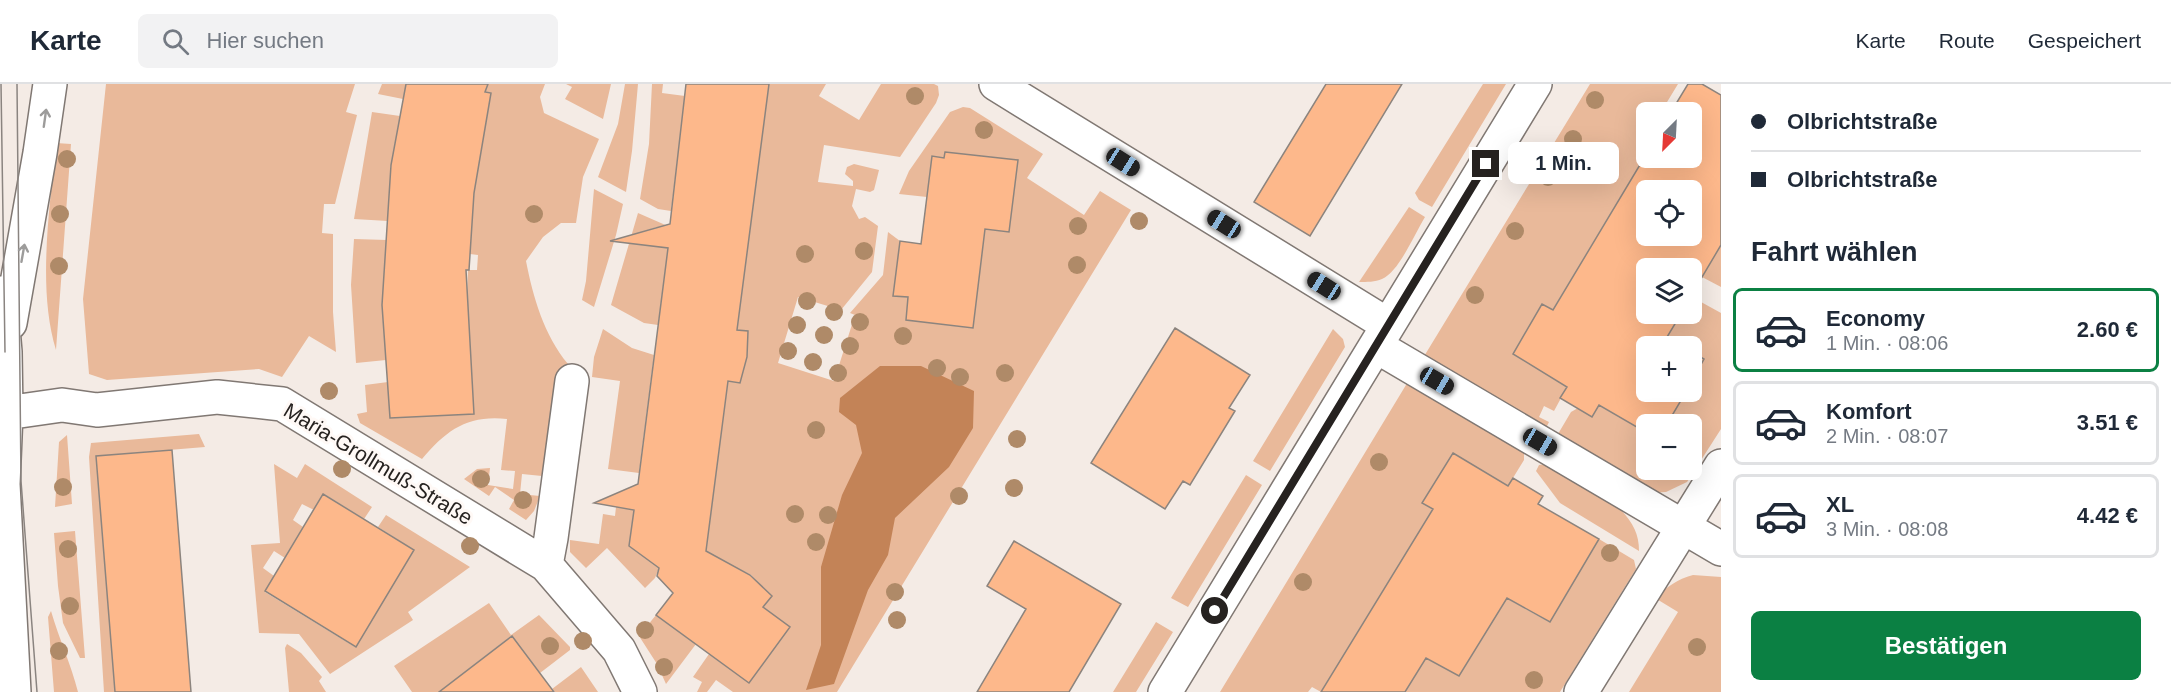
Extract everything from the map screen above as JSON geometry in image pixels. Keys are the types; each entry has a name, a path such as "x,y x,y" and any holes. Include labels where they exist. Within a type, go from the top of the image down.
{"street":[{"path":"5,352 50,84"},
{"path":"996,84 1382,336 1721,549"},
{"path":"1165,692 1535,84"},
{"path":"0,293 5,352 6,413 1,484 14,692"},
{"path":"546,565 572,381"},
{"name":"Maria-Grollmuß-Straße","path":"6,413 62,405 97,410 217,397 282,404 546,565 619,650 640,692"},
{"path":"1581,692 1721,466"}],"shaded area":[{"path":"106,84 355,84 346,112 357,115 335,204 324,204 322,233 333,234 333,312 336,352 309,336 282,377 259,369 107,380 89,374 83,299"},
{"path":"382,84 406,84 403,99 378,94"},
{"path":"488,84 545,84 540,97 544,113 599,139 583,177 576,223 561,223 543,237 526,261 532,288 546,328 568,364 556,374 542,476 522,474 520,494 540,496 534,511 526,520 509,509 514,500 495,487 489,496 464,479 477,469 490,468 488,485 513,489 515,471 501,470 507,419 480,419 469,422 440,440 422,459 360,423 357,414 367,412 365,385 388,382 467,297 468,270 477,270 478,255 470,254 467,206 475,185 491,93 485,92"},
{"path":"566,84 611,84 603,119 565,99 572,87"},
{"path":"625,84 638,84 626,192 598,177 618,124"},
{"path":"652,84 663,84 662,93 685,96 671,211 658,209 640,199 649,144"},
{"path":"769,84 826,84 819,96 859,120 881,84 934,84 938,86 939,95 900,157 824,145 818,182 853,186 853,181 845,174 847,167 854,164 879,170 874,190 870,192 856,189 852,206 859,219 865,217 878,226 872,272 841,310 798,297 778,363 834,381 855,315 850,313 883,275 888,232 900,241 894,296 908,297 906,320 973,328 984,229 1009,232 1018,161 946,152 944,158 932,156 927,197 899,194 909,171 950,112 963,107 970,108 1043,154 1027,178 1084,215 1100,191 1131,210 837,692 733,692 716,680 707,692 697,692 702,682 693,677 709,654 763,607 771,596 751,575 729,564 722,572 705,559 728,381 740,383 747,357 748,332 737,330"},
{"path":"1483,84 1506,84 1432,207 1419,200 1415,193"},
{"path":"1590,84 1678,84 1667,102 1636,102 1636,168 1638,168 1553,310 1542,304 1567,387 1554,411 1544,406 1539,417 1549,422 1546,428 1423,358"},
{"path":"372,112 400,116 390,170 403,172 388,221 354,219"},
{"path":"56,143 71,144 56,350 50,326 46,274 48,220"},
{"path":"594,189 623,204 594,307 582,300 586,281"},
{"path":"1721,203 1721,287 1702,277 1714,256 1697,246 1702,246 1702,225"},
{"path":"1409,207 1425,217 1400,261 1382,279 1359,282"},
{"path":"638,213 670,227 657,227 645,231 643,244 668,248 658,325 644,323 611,305"},
{"path":"354,239 387,240 386,360 356,363 351,285"},
{"path":"1702,303 1721,313 1721,429 1702,459 1702,414 1673,414 1680,402 1702,402 1702,363 1704,359 1702,358 1702,336 1666,336 1645,324 1702,324"},
{"path":"603,329 632,348 654,355 639,473 608,469 620,381 592,377 594,357"},
{"path":"1333,329 1343,339 1345,347 1270,471 1253,461"},
{"path":"880,366 921,366 974,391 973,428 949,467 895,518 888,555 868,590 834,684 806,690 821,645 821,567 842,495 862,453 856,425 839,412 840,398"},
{"path":"1409,380 1524,451 1524,460 1508,486 1453,454 1423,503 1433,509 1321,692 1312,687 1308,692 1220,692"},
{"path":"1599,405 1636,427 1636,480 1688,480 1687,482 1666,492 1649,493 1560,439 1558,434 1571,412 1578,408"},
{"path":"199,434 205,447 96,456 115,692 104,692 89,457 91,443"},
{"path":"67,435 72,504 55,507 59,442"},
{"path":"274,464 297,478 305,464 372,507 364,519 324,494 314,510 302,504 293,520 303,527 285,558 274,551 263,568 274,576 265,592 355,647 414,550 378,527 386,515 470,567 408,612 413,620 330,674 299,634 259,633 251,545 280,543"},
{"path":"1545,464 1621,510 1634,529 1639,551 1560,503 1536,471 1539,465"},
{"path":"1246,475 1262,485 1188,607 1171,598"},
{"path":"616,507 634,509 629,546 659,568 655,578 645,588 607,548 586,568 570,552 570,540 599,544 603,514 615,516"},
{"path":"75,531 85,658 80,658 63,623 58,586 54,533"},
{"path":"1599,539 1634,560 1636,569 1560,692 1405,692 1426,658 1459,676 1484,636 1474,580 1549,622"},
{"path":"1693,575 1721,577 1721,692 1629,692 1678,612 1655,598 1672,584"},
{"path":"489,603 511,635 539,615 570,647 570,650 540,673 511,636 439,692 412,692 394,666"},
{"path":"51,611 78,692 54,692 48,617"},
{"path":"656,615 696,644 666,684 657,664 639,636"},
{"path":"1156,622 1173,632 1136,692 1113,692"},
{"path":"287,644 301,653 322,677 319,681 326,692 289,692 285,648"},
{"path":"581,667 598,692 555,692 552,689"}],"building":[{"path":"406,84 488,84 485,92 491,93 474,193 469,270 466,270 474,414 390,418 382,305 391,165"},
{"path":"686,84 769,84 737,330 748,331 747,357 740,383 728,381 706,551 750,575 772,596 763,607 790,627 749,683 656,615 673,593 657,576 659,568 629,546 634,510 594,503 638,484 668,248 610,241 670,224"},
{"path":"1326,84 1402,84 1310,236 1254,202"},
{"path":"1688,84 1702,84 1721,95 1721,245 1702,277 1702,258 1636,258 1636,324 1675,324 1668,336 1636,336 1636,402 1680,402 1673,414 1636,414 1636,427 1599,405 1592,417 1560,398 1567,387 1513,354 1542,304 1553,310 1638,168 1702,168 1702,102 1677,102"},
{"path":"945,152 1018,160 1009,232 985,229 973,328 906,320 908,297 893,296 900,241 921,244 932,156 944,158"},
{"path":"1175,328 1250,375 1229,408 1235,411 1190,485 1183,481 1165,509 1091,463"},
{"path":"172,450 191,692 115,692 96,456"},
{"path":"1453,453 1508,486 1513,478 1543,496 1538,504 1599,539 1550,622 1507,598 1459,676 1426,658 1405,692 1321,692 1433,509 1422,503"},
{"path":"323,494 414,550 356,647 265,591"},
{"path":"1014,541 1121,604 1069,692 977,692 1026,609 987,586"},
{"path":"512,636 554,692 439,692"}],"tram line":[{"path":"1,84 5,352"},
{"path":"17,84 21,481 37,692"}],"route":[{"path":"1215,611 1486,164"}]}
